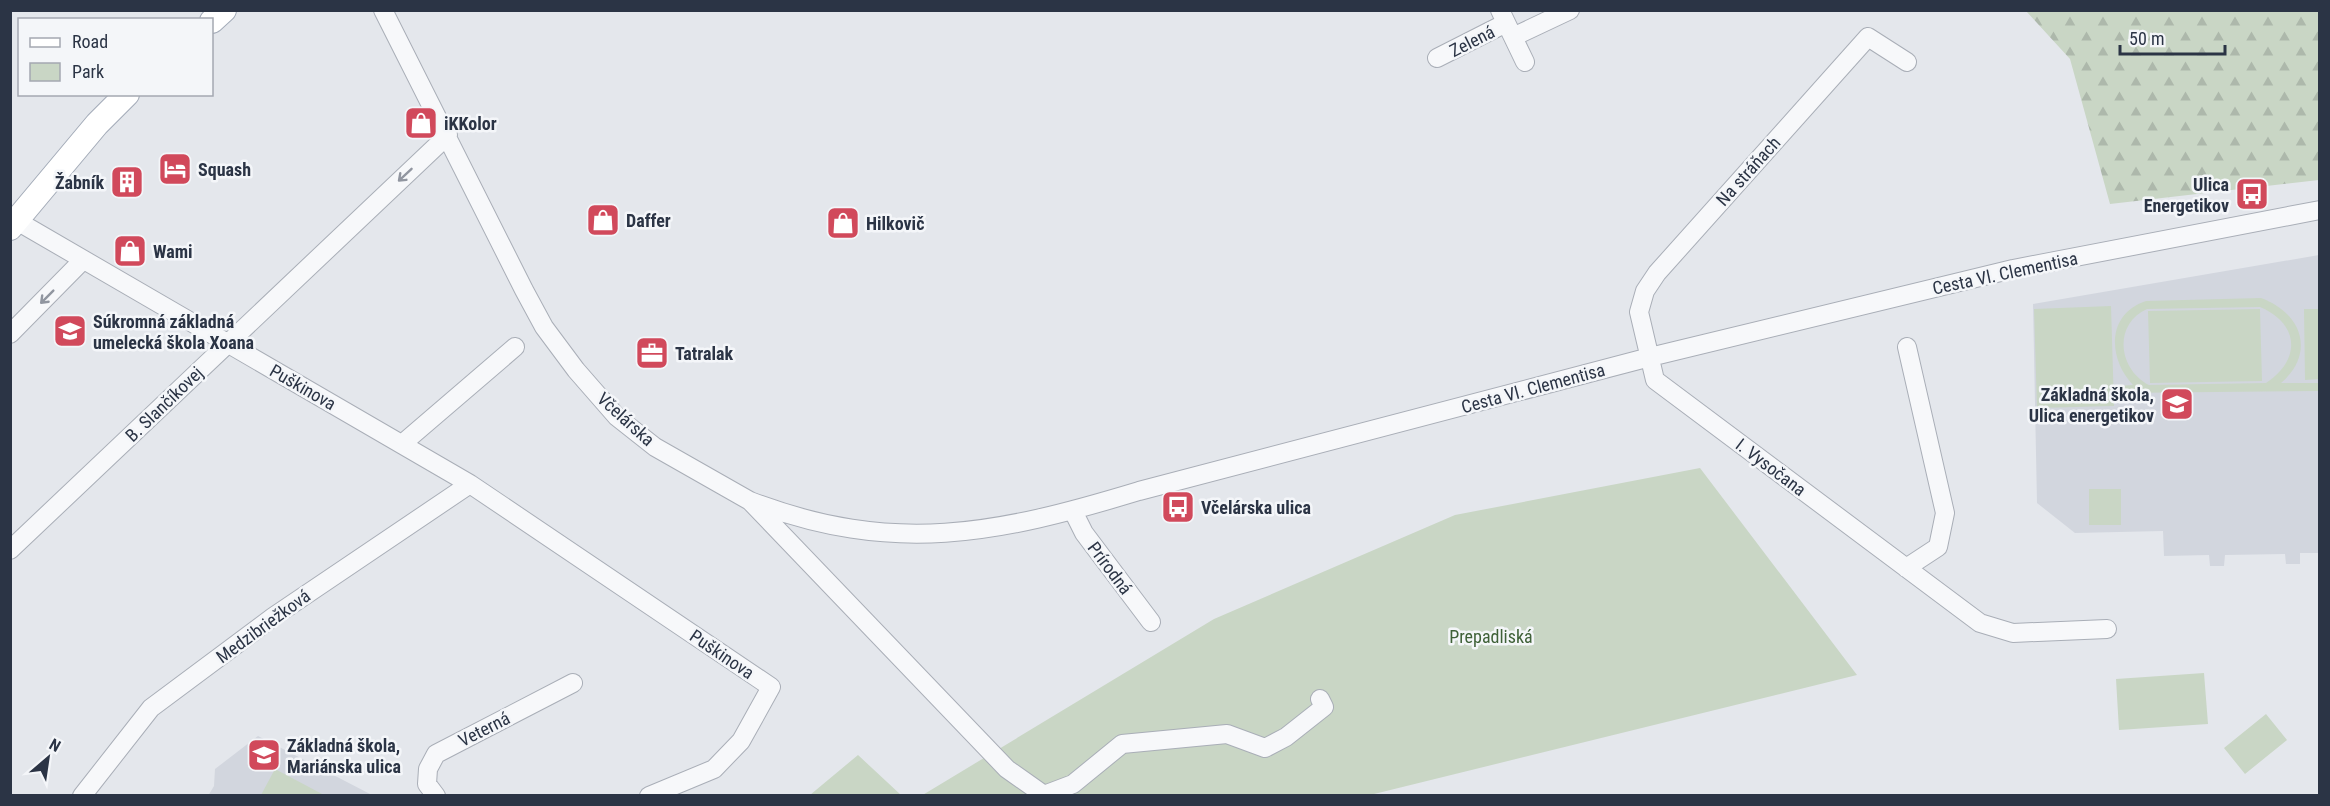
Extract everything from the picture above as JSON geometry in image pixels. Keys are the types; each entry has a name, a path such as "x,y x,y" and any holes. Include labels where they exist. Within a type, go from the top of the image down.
{"main road":[{"path":"213,20 225,10"},
{"path":"14,225 97,124 125,96"}],"street":[{"name":"Včelárska","path":"383,10 448,135 524,290 544,327 576,370 617,417 635,432 678,462 750,501 1007,769 1044,795 1073,784 1122,744 1227,734 1265,748 1286,736 1324,707 1320,699"},
{"name":"Zelená","path":"1437,58 1506,24 1570,10"},
{"name":"Zelená","path":"1506,24 1525,62"},
{"name":"Na stráňach","path":"1650,357 1639,312 1645,291 1657,273 1868,37 1906,62"},
{"name":"B. Slančíkovej","path":"10,550 448,135"},
{"name":"Cesta Vl. Clementisa","path":"750,501 795,518 871,533 913,535 998,527 1073,511 1650,357 2013,269 2319,210"},
{"name":"Puškinova","path":"14,225 83,260 470,484 771,687 741,741 714,769 649,795"},
{"path":"10,334 83,260"},
{"path":"402,444 515,347"},
{"path":"1906,568 1938,547 1945,513 1907,347"},
{"name":"I. Vysočana","path":"1650,357 1655,380 1980,623 2013,633 2107,629"},
{"name":"Medzibriežková","path":"82,795 151,708 273,617 470,484"},
{"name":"Prírodná","path":"1073,511 1084,533 1151,622"},
{"name":"Veterná","path":"436,795 427,784 428,769 436,754 573,683"}],"shaded area":[{"name":"Základná škola, Ulica energetikov","path":"2319,255 2319,553 2300,553 2300,564 2286,564 2285,554 2225,555 2224,566 2210,566 2209,555 2164,556 2163,531 2075,533 2037,503 2033,304"},
{"name":"Základná škola, Mariánska ulica","path":"258,736 372,795 208,796 214,786 215,769"}],"green space":[{"path":"2026,11 2319,11 2319,180 2110,204 2070,59"},
{"path":"2261,298 2275,305 2295,324 2301,347 2292,371 2281,383 2319,383 2319,391 2118,393 2118,386 2133,385 2119,363 2115,338 2118,326 2133,307 2146,301","holes":["2260,307 2273,314 2289,332 2290,353 2285,364 2266,383 2149,385 2139,378 2126,358 2125,335 2129,325 2136,316 2147,309"]},
{"path":"2111,306 2114,406 2037,408 2034,309"},
{"path":"2260,309 2262,381 2150,383 2148,311"},
{"path":"2304,309 2319,309 2319,379 2305,380"},
{"name":"Prepadliská","path":"1700,468 1857,675 1370,795 921,796 1214,619 1455,515"},
{"path":"2089,489 2121,489 2121,525 2089,525"},
{"path":"2204,673 2208,724 2119,730 2116,679"},
{"path":"2266,714 2287,740 2245,774 2224,748"},
{"path":"858,755 901,795 810,795"},
{"path":"275,769 324,795 261,795"}],"place":[{"name":"iKKolor","path":"421,123"},
{"name":"Squash","path":"175,169"},
{"name":"Žabník","path":"127,182"},
{"name":"Ulica Energetikov","path":"2252,194"},
{"name":"Daffer","path":"603,220"},
{"name":"Hilkovič","path":"843,223"},
{"name":"Wami","path":"130,251"},
{"name":"Súkromná základná umelecká škola Xoana","path":"70,331"},
{"name":"Tatralak","path":"652,353"},
{"name":"Základná škola, Ulica energetikov","path":"2177,404"},
{"name":"Včelárska ulica","path":"1178,507"},
{"name":"Základná škola, Mariánska ulica","path":"264,755"}]}
